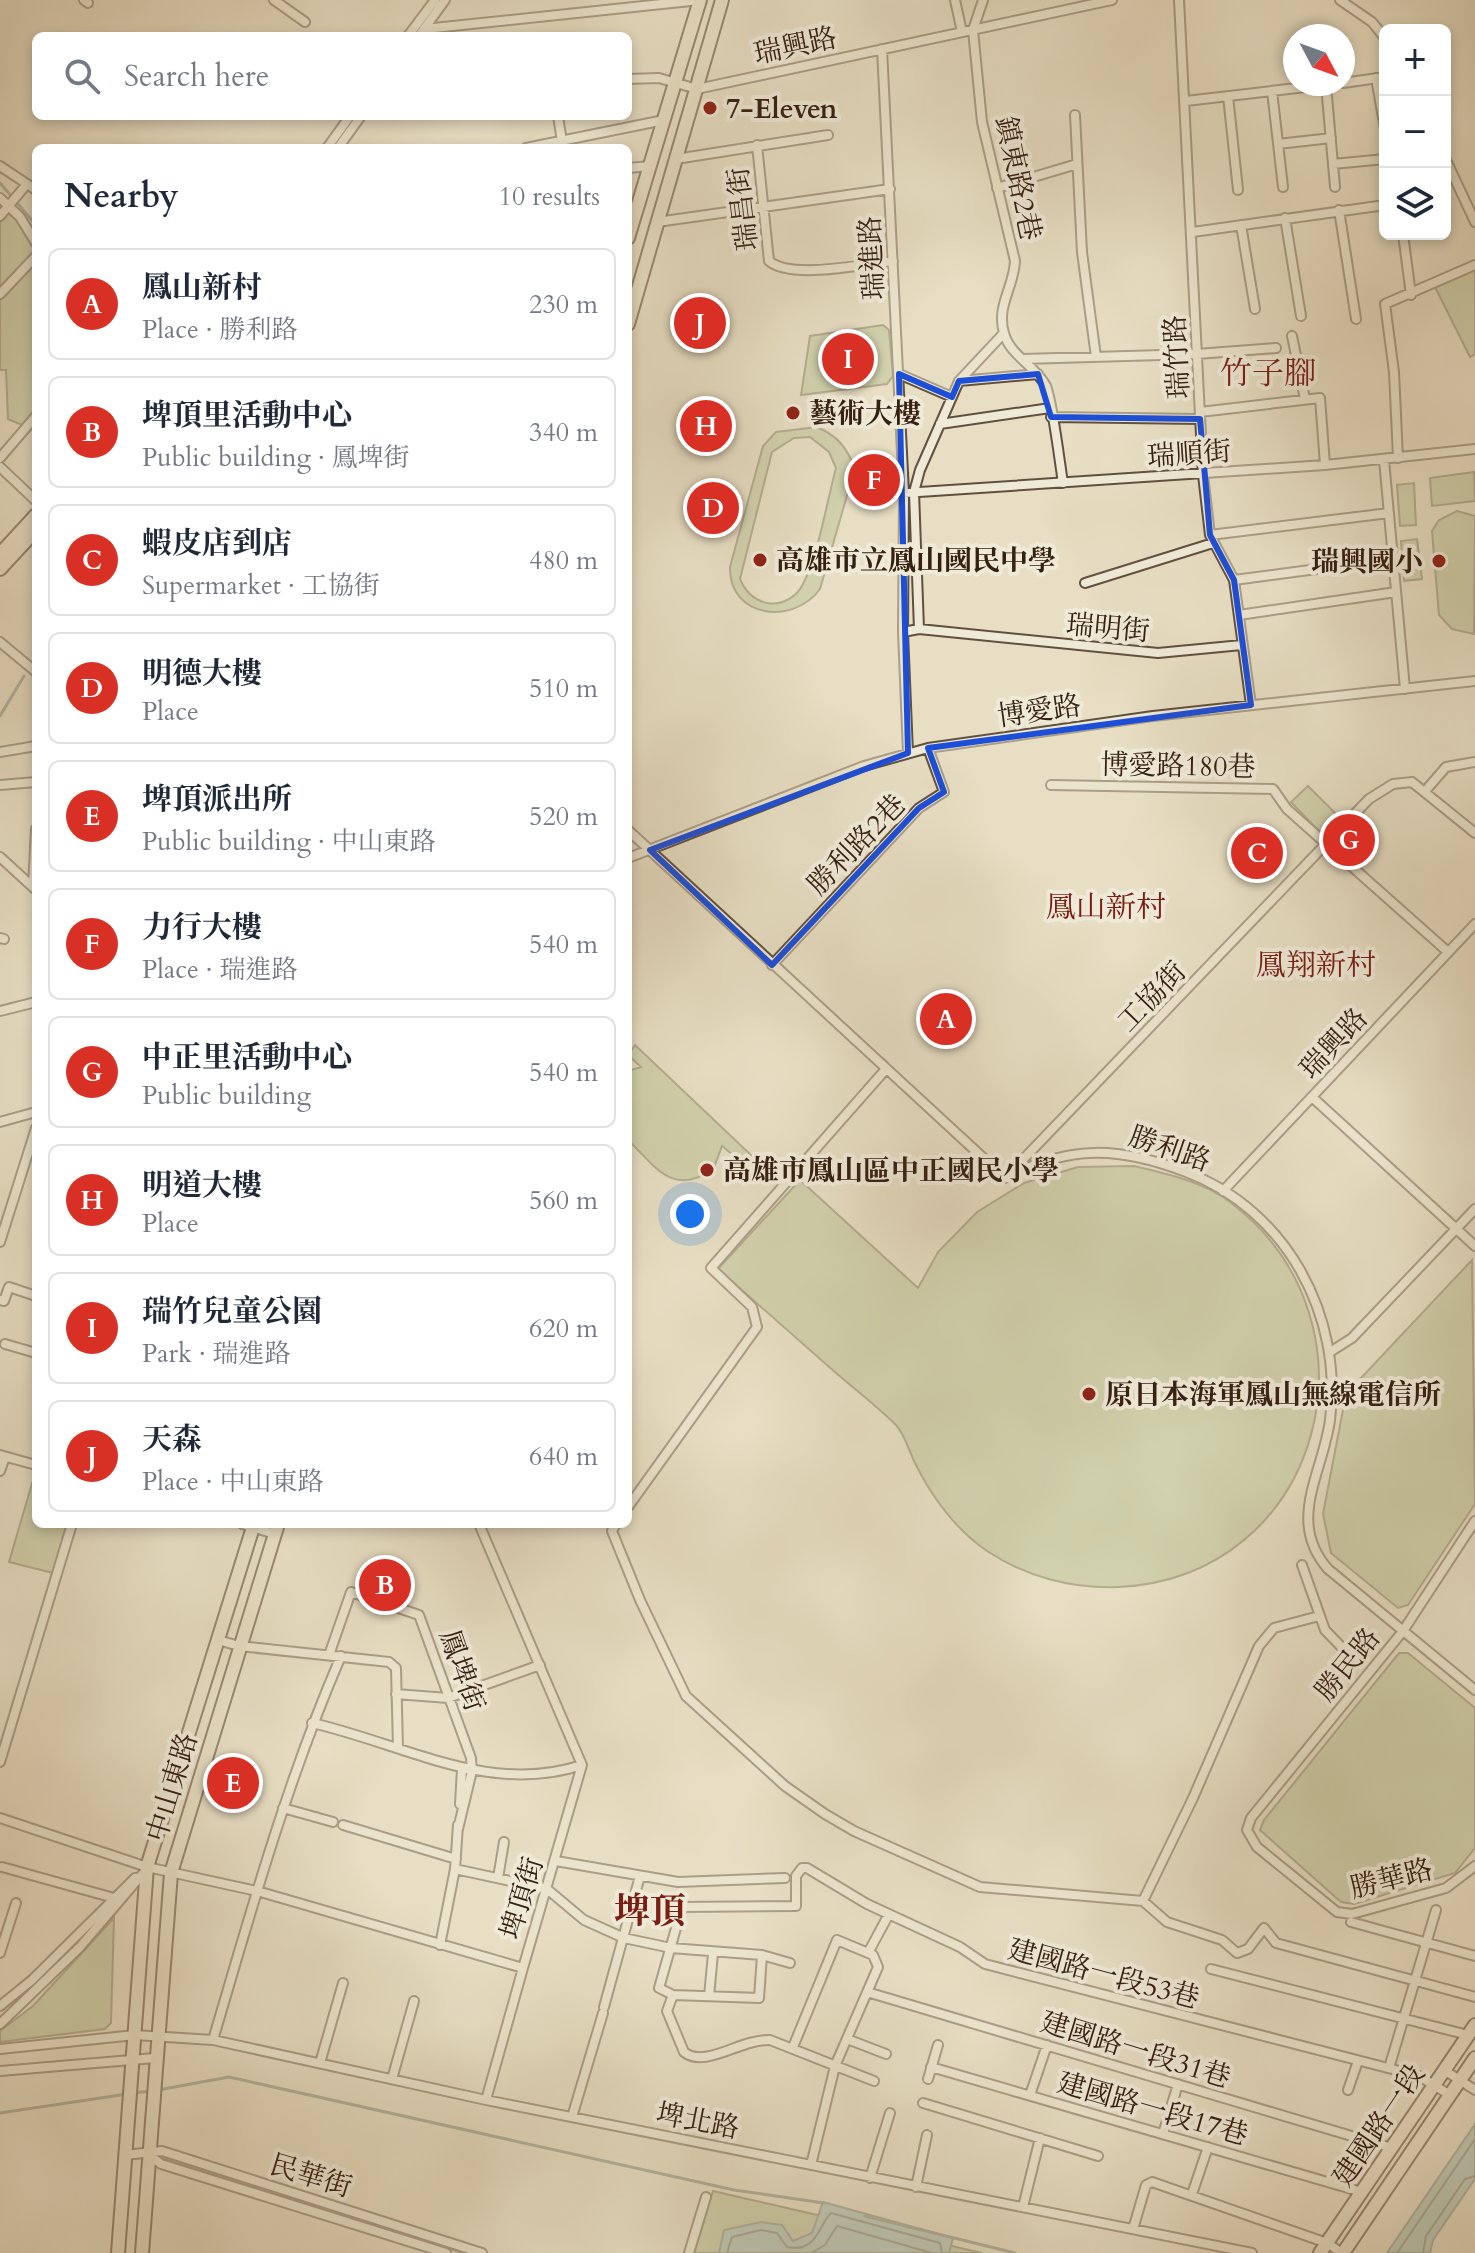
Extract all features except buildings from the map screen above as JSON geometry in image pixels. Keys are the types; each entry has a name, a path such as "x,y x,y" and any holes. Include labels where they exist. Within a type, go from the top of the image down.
{"main road":[{"path":"633,204 650,166 700,0"},
{"path":"632,310 722,0"},
{"path":"0,554 32,519"},
{"path":"0,569 32,534"},
{"name":"中山東路","path":"118,2253 147,1867 218,1640 249,1528"},
{"name":"中山東路","path":"142,2253 156,2035 171,1873 277,1529"},
{"name":"建國路一段","path":"1324,2248 1471,2030"},
{"name":"建國路一段","path":"1342,2253 1475,2058"}],"street":[{"path":"274,0 305,22"},
{"path":"411,32 435,0"},
{"path":"423,32 445,0"},
{"path":"572,0 573,14"},
{"path":"430,32 700,0"},
{"path":"955,0 962,32"},
{"path":"973,30 983,0"},
{"path":"1059,0 1061,11"},
{"name":"瑞興路","path":"697,89 1112,0"},
{"name":"瑞竹路","path":"1179,0 1203,475 1212,539 1234,580 1251,705"},
{"path":"1340,0 1372,22 1379,31"},
{"name":"鎮東路2巷","path":"973,30 982,122 1015,261 1012,283 1002,306 1004,333"},
{"name":"瑞進路","path":"882,49 899,374 909,493 903,632 908,753"},
{"path":"632,79 647,77 697,89"},
{"path":"1355,81 1379,78"},
{"path":"1186,101 1283,90"},
{"path":"1272,91 1283,187"},
{"path":"1228,96 1238,190"},
{"path":"1329,96 1335,187"},
{"path":"1075,115 1082,252 1096,357"},
{"path":"330,144 347,120"},
{"path":"341,144 358,120"},
{"path":"559,120 562,144 664,120"},
{"name":"瑞昌街","path":"828,135 757,145 769,261 793,271 893,261"},
{"path":"1278,144 1331,138"},
{"path":"676,159 757,145"},
{"path":"1333,164 1379,160"},
{"path":"997,188 1077,164"},
{"path":"0,166 25,188 32,189"},
{"path":"632,168 650,166"},
{"path":"1450,168 1474,217"},
{"path":"0,216 25,188"},
{"path":"657,222 890,189"},
{"path":"0,198 11,203 32,237"},
{"path":"1193,232 1379,206"},
{"path":"1339,210 1356,319"},
{"path":"1285,218 1301,316"},
{"path":"1241,225 1255,309"},
{"path":"1404,240 1411,295"},
{"path":"0,294 32,260"},
{"path":"1398,458 1394,372 1385,304 1475,265"},
{"path":"919,629 909,493 959,381 1004,333 1013,351 1038,374 1049,394 1063,483"},
{"path":"1292,336 1305,399"},
{"path":"1022,359 1197,354 1276,348"},
{"path":"899,374 952,397"},
{"path":"959,381 1038,374"},
{"path":"940,424 1051,413 1200,416 1320,398 1325,465"},
{"path":"0,458 32,421"},
{"name":"瑞順街","path":"909,493 1203,475 1475,449"},
{"path":"1384,460 1405,689"},
{"path":"0,467 32,497"},
{"path":"1085,583 1212,539 1389,513"},
{"path":"1234,580 1393,559"},
{"path":"1239,615 1396,592"},
{"name":"瑞明街","path":"903,632 919,629 1158,653 1242,645"},
{"path":"0,642 32,669"},
{"name":"博愛路","path":"632,857 864,766 928,748 1251,705 1475,681"},
{"path":"0,752 32,747"},
{"name":"勝利路2巷","path":"772,965 919,808 944,792 928,748"},
{"path":"1475,762 1446,767 1426,790 1475,833"},
{"name":"工協街","path":"1005,1178 1369,799 1393,784 1412,782 1426,790"},
{"path":"1,787 32,783"},
{"name":"博愛路180巷","path":"1051,785 1273,789 1287,809 1328,844"},
{"path":"632,834 1005,1178"},
{"path":"1328,844 1448,952"},
{"path":"0,857 32,886"},
{"name":"瑞興路","path":"1223,1191 1475,924"},
{"path":"0,1011 32,1003"},
{"path":"632,1501 757,1327 752,1307 711,1268 886,1069"},
{"path":"1312,1097 1475,1246"},
{"path":"0,1122 32,1113"},
{"path":"0,1242 32,1141"},
{"name":"勝利路","path":"1005,1178 1038,1162 1100,1150 1159,1161 1223,1191 1262,1221 1293,1257 1318,1307 1330,1352 1332,1404 1309,1503 1311,1543 1328,1569 1475,1690"},
{"path":"1330,1352 1352,1338 1475,1209"},
{"path":"2,1301 9,1287 32,1295"},
{"path":"5,1344 32,1352"},
{"path":"0,1471 2,1456 32,1464"},
{"name":"勝民路","path":"1247,1830 1251,1818 1403,1631 1475,1521"},
{"path":"0,1762 71,1528"},
{"path":"312,1723 467,1770 543,1776 582,1765 481,1528"},
{"path":"614,1528 612,1531 640,1600 686,1696 785,1786 854,1831 980,1887 1143,1901 1167,1922 1222,1940 1237,1953 1248,1949 1264,1928 1276,1943 1475,1997"},
{"path":"1302,1565 1325,1630 1354,1660"},
{"name":"鳳埤街","path":"329,1655 351,1592 411,1610 423,1622 467,1746 467,1770 455,1864 440,1945"},
{"path":"1143,1901 1193,1798 1259,1646 1274,1628 1319,1616"},
{"path":"218,1640 239,1646 341,1656 394,1665 398,1748"},
{"path":"213,2040 283,1808 312,1723 341,1656"},
{"path":"396,1694 448,1698 540,1665"},
{"name":"埤頂街","path":"0,1818 147,1867 257,1891 523,1968 582,1765"},
{"path":"283,1808 333,1822"},
{"path":"343,1825 498,1878 547,1889 584,1920 624,1938 713,1954 762,1955 790,1963"},
{"name":"勝華路","path":"1247,1830 1257,1847 1337,1912 1352,1914 1446,1888 1475,1866"},
{"path":"498,1878 504,1842"},
{"path":"556,1861 678,1882 785,1878"},
{"path":"2,1867 122,1901"},
{"path":"0,2006 32,1980 112,1897 147,1867"},
{"path":"0,2024 48,1980 122,1901 147,1867"},
{"name":"建國路一段53巷","path":"671,1948 682,1907 796,1906 796,1876 802,1868 960,1947 985,1964 1419,2076 1450,2095"},
{"path":"572,2117 640,1876"},
{"path":"0,1953 16,1903"},
{"path":"1389,2068 1436,1910"},
{"path":"868,1953 889,1914"},
{"path":"1351,1922 1475,1956"},
{"path":"793,2047 837,1940 868,1953 879,1962 835,2066 811,2165"},
{"path":"671,1948 659,1988 673,1995 759,1998 762,1955"},
{"path":"709,1996 713,1954"},
{"path":"486,2100 523,1968"},
{"path":"1211,1969 1404,2020 1471,2030"},
{"path":"320,2063 343,1983"},
{"name":"建國路一段31巷","path":"867,1992 1392,2148"},
{"path":"673,1995 667,2011 684,2052 689,2056 710,2058 752,2039 793,2047 874,2081"},
{"path":"392,2079 414,2001"},
{"name":"埤北路","path":"0,2049 135,2035 213,2040 486,2100 1252,2253"},
{"path":"847,2039 886,2054"},
{"path":"928,2079 938,2045"},
{"path":"1030,2095 1047,2045"},
{"path":"1348,2090 1358,2061"},
{"path":"0,2071 155,2065"},
{"name":"建國路一段17巷","path":"931,2067 1362,2192"},
{"path":"1444,2070 1475,2090"},
{"path":"1163,2134 1178,2084"},
{"path":"923,2103 1098,2156"},
{"path":"870,2178 890,2113"},
{"path":"916,2187 927,2135"},
{"path":"1023,2207 1040,2138"},
{"path":"1192,2194 1208,2147"},
{"name":"民華街","path":"125,2155 162,2151 482,2253"},
{"path":"149,2154 161,2164 446,2253"},
{"path":"1133,2229 1148,2182 1192,2194 1342,2253"},
{"path":"689,2253 706,2197"}],"highlighted area":[{"path":"899,374 952,397 959,381 1038,374 1051,417 1200,419 1210,535 1234,580 1251,705 928,748 944,792 919,808 772,965 650,850 908,753"}],"green space":[{"path":"0,202 32,229 32,414 22,425 8,419 6,370 0,370"},
{"path":"1475,268 1475,354 1470,357 1434,285"},
{"path":"883,325 889,330 893,376 887,384 801,395 810,336"},
{"path":"817,427 840,443 855,468 820,589 809,601 780,612 751,606 740,597 733,584 730,567 763,446 776,432","holes":["810,437 829,452 836,468 818,544 803,584 797,593 783,602 772,604 758,600 747,591 740,579 772,452 794,438"]},
{"path":"1474,472 1475,501 1432,506 1430,478"},
{"path":"1414,483 1416,525 1400,526 1397,485"},
{"path":"1457,511 1475,516 1474,634 1452,629 1439,615 1432,531 1439,520"},
{"path":"1417,539 1422,579 1404,581 1401,541"},
{"path":"1308,786 1338,816 1321,833 1291,802"},
{"path":"635,1045 752,1156 744,1164 722,1146 713,1170 686,1180 675,1179 657,1169 632,1144 632,1070 641,1067 632,1059"},
{"name":"原日本海軍鳳山無線電信所","path":"1134,1166 1184,1179 1219,1195 1230,1202 1279,1253 1309,1312 1319,1374 1311,1436 1286,1493 1244,1540 1189,1573 1119,1587 1084,1586 1050,1580 1018,1568 987,1551 955,1523 937,1500 896,1425 718,1269 800,1180 918,1288 938,1252 977,1212 1024,1183 1078,1167"},
{"path":"1472,1260 1475,1504 1408,1605 1398,1608 1331,1553 1323,1514 1346,1394"},
{"path":"32,1484 32,1528 66,1528 53,1573 9,1562"},
{"path":"1399,1653 1408,1653 1475,1708 1475,1848 1455,1873 1354,1904 1341,1902 1260,1830 1264,1820"},
{"path":"114,1918 111,2023 105,2029 0,2042 0,2031 33,2006"},
{"path":"713,2191 982,2253 694,2253"}],"water":[{"path":"1475,2124 1475,2179 1433,2240 1430,2253 1387,2253"},
{"path":"823,2202 953,2238 949,2253 719,2253 724,2230 761,2222 782,2225 793,2241 812,2233"}],"waterway":[{"path":"0,183 32,220"},
{"path":"0,716 24,676"},
{"path":"158,2090 229,2077 734,2190 824,2203"},
{"path":"134,2093 151,2091"},
{"path":"0,2113 127,2094"},
{"path":"163,2159 463,2253"},
{"path":"865,2216 1015,2253"}],"place":[{"name":"7-Eleven","path":"710,108"},
{"name":"天森","path":"700,323"},
{"name":"瑞竹兒童公園","path":"848,359"},
{"name":"藝術大樓","path":"793,413"},
{"name":"明道大樓","path":"706,426"},
{"name":"力行大樓","path":"874,480"},
{"name":"明德大樓","path":"713,508"},
{"name":"高雄市立鳳山國民中學","path":"760,560"},
{"name":"瑞興國小","path":"1439,561"},
{"name":"中正里活動中心","path":"1349,840"},
{"name":"蝦皮店到店","path":"1257,853"},
{"name":"鳳山新村","path":"946,1019"},
{"name":"高雄市鳳山區中正國民小學","path":"707,1170"},
{"name":"原日本海軍鳳山無線電信所","path":"1089,1394"},
{"name":"埤頂里活動中心","path":"385,1585"},
{"name":"埤頂派出所","path":"233,1783"}],"district":[{"name":"竹子腳","path":"1268,373"},
{"name":"鳳山新村","path":"1106,907"},
{"name":"鳳翔新村","path":"1316,965"},
{"name":"埤頂","path":"650,1910"}]}
